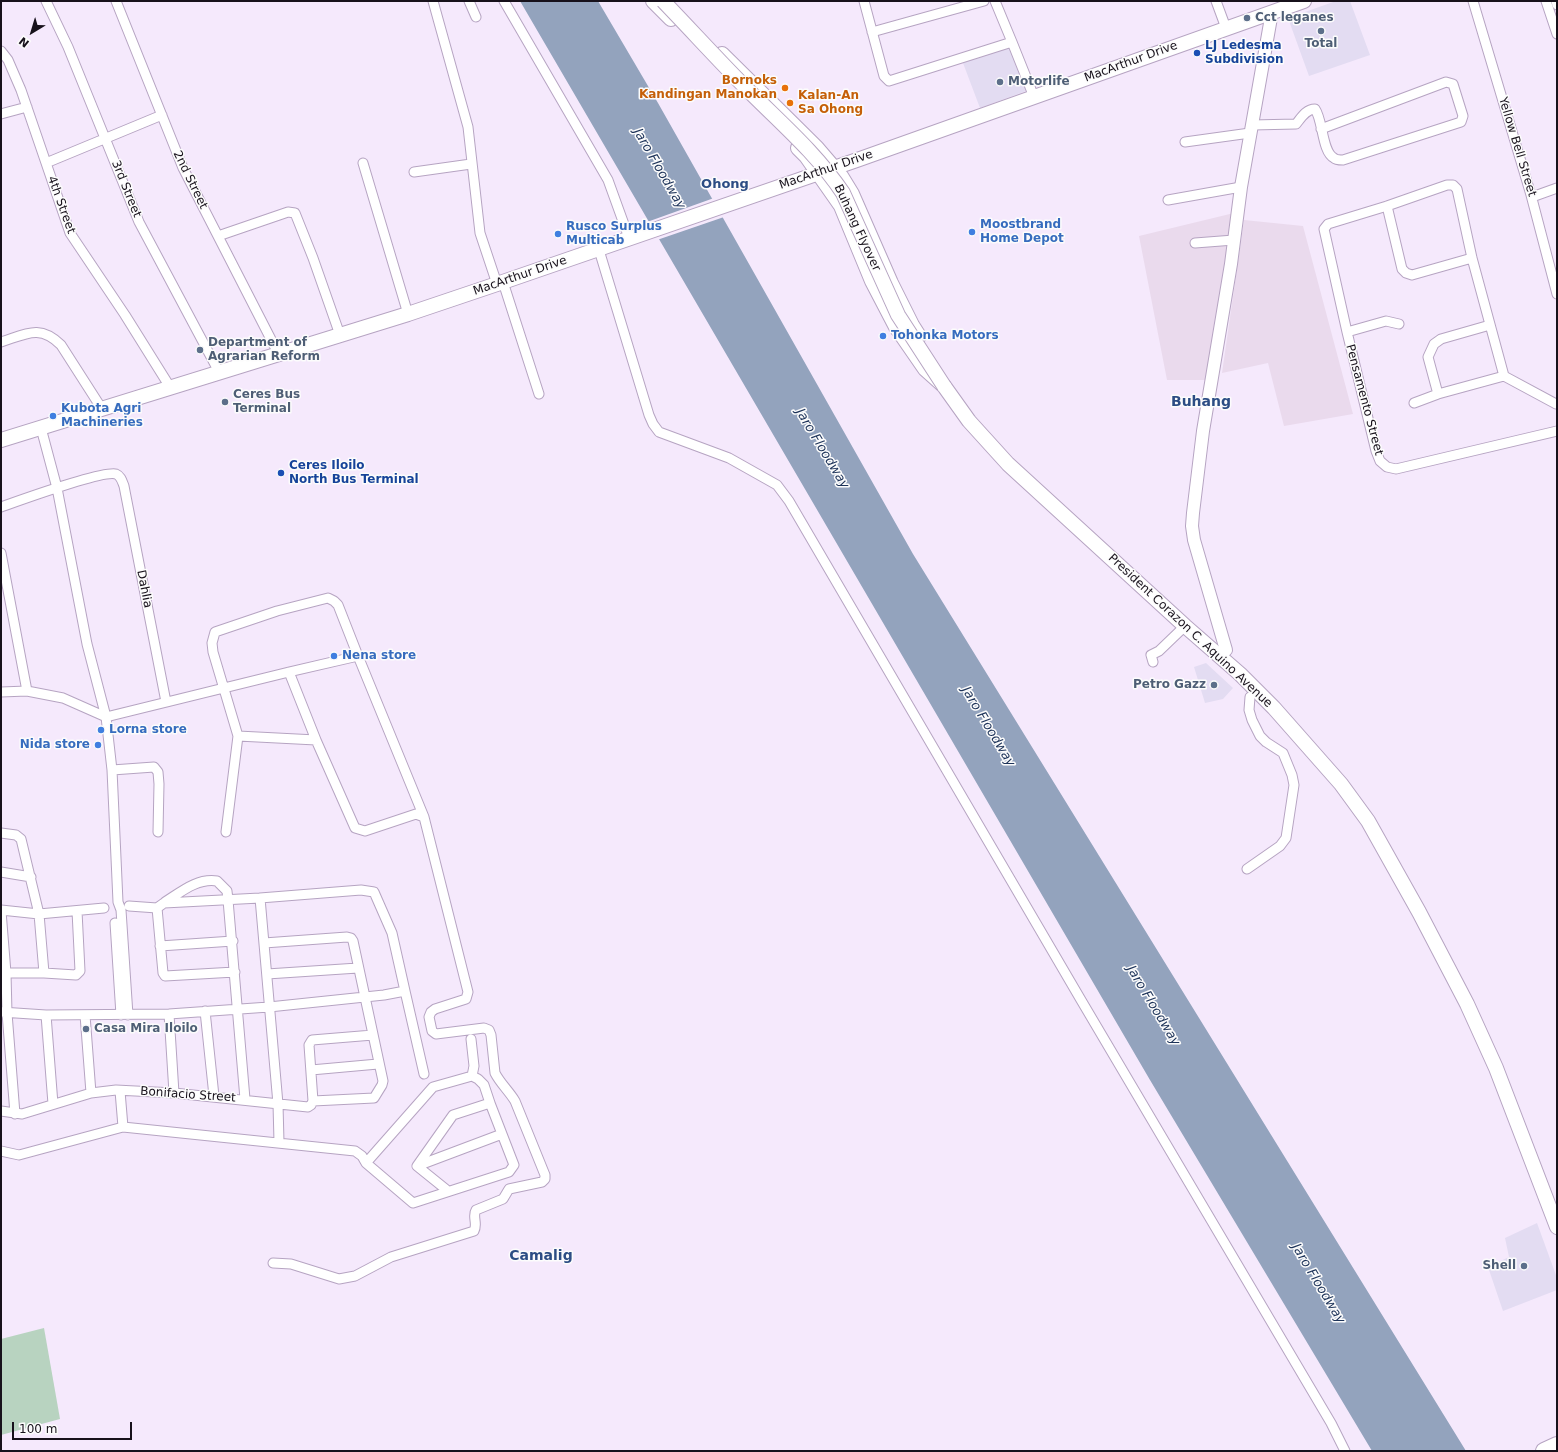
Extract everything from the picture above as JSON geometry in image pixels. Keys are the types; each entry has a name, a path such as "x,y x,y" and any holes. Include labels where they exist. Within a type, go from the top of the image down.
{"highway":[{"path":"1544,1451 1557,1445"}],"main road":[{"name":"President Corazon C. Aquino Avenue","path":"653,1 806,156 841,206 872,281 896,327 925,369 944,386 969,421 1008,464 1243,677 1274,708 1341,784 1368,821 1390,858 1440,950 1467,1004 1490,1054 1557,1226"},
{"name":"Buhang Flyover","path":"663,1 736,79 804,146 832,176 843,193 898,315 917,347 944,386"},
{"name":"President Corazon C. Aquino Avenue","path":"670,1 817,148 834,168 852,194 912,325 936,362 944,386"},
{"name":"MacArthur Drive","path":"1,440 408,314 599,250 1304,1"},
{"path":"796,147 802,155 801,170 796,181 824,188 834,194"},
{"path":"817,148 832,156 857,160 850,181 852,194"},
{"path":"1226,650 1228,657 1249,687 1250,697"}],"street":[{"name":"3rd Street","path":"46,1 68,47 139,222 219,372"},
{"name":"2nd Street","path":"116,1 183,168 278,353"},
{"path":"434,1 468,127 480,233 500,283 539,394"},
{"path":"468,1 476,17"},
{"path":"504,1 608,180 632,238"},
{"path":"864,1 884,76 889,81 1012,42"},
{"path":"872,32 984,1"},
{"path":"995,1 1034,97"},
{"path":"1216,1 1226,28"},
{"name":"Yellow Bell Street","path":"1473,1 1532,197 1557,294"},
{"path":"1546,1 1557,34"},
{"path":"1556,1 1557,5"},
{"path":"1226,650 1210,599 1194,540 1192,526 1203,431 1234,240 1241,187 1272,12"},
{"name":"4th Street","path":"1,51 15,74 70,233 75,243 125,315 170,387"},
{"path":"1185,142 1251,129 1297,128 1306,112 1315,109 1318,113 1321,129 1329,154 1333,158 1343,160 1461,122 1463,116 1453,84 1446,82 1321,129"},
{"path":"1,114 27,107"},
{"path":"46,163 162,115"},
{"path":"363,163 408,314"},
{"path":"414,172 471,164"},
{"path":"1472,258 1412,275 1406,273 1402,269 1387,206 1447,185 1453,185 1457,189 1472,258 1504,376"},
{"path":"1168,200 1241,187"},
{"path":"1532,197 1557,188"},
{"name":"Pensamento Street","path":"1387,206 1328,224 1324,230 1347,332 1376,451 1380,461 1387,467 1396,469 1557,431"},
{"path":"218,236 288,212 295,213 313,258 340,335"},
{"path":"1195,243 1234,240"},
{"path":"599,250 653,424 659,432 729,458 770,481 777,485 789,501 1331,1423 1345,1451"},
{"path":"1347,332 1386,321 1399,324"},
{"path":"1438,394 1428,357 1434,344 1441,339 1490,325"},
{"path":"1,342 37,331 46,333 53,337 61,345 102,409"},
{"path":"1414,403 1438,394 1504,376 1557,406"},
{"path":"41,428 57,488 87,644 106,717 112,770 118,902 114,910 118,914 125,1015"},
{"name":"Dahlia","path":"57,488 110,474 120,476 124,486 166,702"},
{"path":"1,507 57,488"},
{"path":"1,553 26,691"},
{"path":"226,832 238,736 213,652 212,643 215,632 277,611 328,598 338,605 424,817 468,992 466,998 434,1009 430,1012 432,1031 436,1034 484,1028 489,1030 491,1035 495,1073 515,1101 545,1175 545,1179 542,1182 509,1189 503,1199 476,1210 474,1214 476,1227 474,1231 391,1256 355,1276 339,1279 291,1264 273,1263"},
{"path":"1153,662 1152,655 1159,651 1185,626"},
{"path":"1,692 26,691 63,698 106,717 358,656"},
{"path":"289,672 316,740 354,828 365,831 416,814 424,817"},
{"path":"1247,869 1280,846 1286,838 1294,785 1292,775 1283,753 1266,742 1260,736 1249,710 1250,697"},
{"path":"238,736 316,740"},
{"path":"112,770 154,767 158,772 158,832"},
{"path":"1,833 16,836 22,839 39,914 44,973"},
{"path":"1,872 31,876"},
{"path":"160,906 194,884 217,880 227,891 245,1099"},
{"path":"129,906 160,906 360,890 374,892 392,933 424,1074"},
{"path":"260,898 278,1104 279,1142"},
{"path":"160,906 160,946 163,973 165,976 234,972"},
{"path":"15,1114 4,1013 6,973 1,911 39,914 104,908"},
{"path":"6,973 76,975 80,971 77,911"},
{"path":"264,943 346,937 351,938 353,941 378,1064 311,1070"},
{"path":"160,946 232,941"},
{"path":"267,974 358,968"},
{"path":"4,1013 46,1015 169,1014 269,1007 365,997 405,991"},
{"path":"205,1011 214,1096"},
{"path":"169,1014 174,1093"},
{"path":"46,1015 53,1104"},
{"path":"85,1015 91,1093"},
{"path":"313,1101 310,1042 312,1040 373,1035"},
{"path":"471,1039 474,1066 472,1076"},
{"name":"Bonifacio Street","path":"1,1111 22,1114 91,1093 120,1091 214,1096 308,1106 311,1105 313,1101 374,1098 383,1081 378,1064"},
{"path":"1,1151 19,1155 123,1127 355,1151 362,1156 366,1163 414,1203 508,1172 514,1165 484,1085 472,1076 433,1087 366,1163"},
{"path":"120,1091 123,1127"},
{"path":"417,1166 453,1115 490,1103"},
{"path":"417,1166 502,1134"},
{"path":"417,1166 448,1191"}],"shaded area":[{"path":"1336,1 1350,1 1370,55 1309,76 1288,18"},
{"path":"1010,46 1026,91 980,108 963,63"},
{"path":"1234,213 1208,380 1167,380 1139,236"},
{"path":"1244,220 1303,226 1353,414 1284,426 1268,363 1222,373"},
{"path":"1206,663 1233,688 1223,699 1205,703 1194,667"},
{"path":"1537,1223 1557,1278 1557,1290 1503,1311 1488,1267 1509,1257 1505,1238"}],"green space":[{"path":"44,1328 60,1419 1,1435 1,1339"}],"water":[{"name":"Jaro Floodway","path":"520,1 598,1 658,103 913,554 1466,1451 1372,1451 1150,1080"}],"pier":[{"path":"714,198 724,217 657,240 647,222"}],"place":[{"name":"Cct leganes","path":"1247,18"},
{"name":"Total","path":"1321,31"},
{"name":"LJ Ledesma Subdivision","path":"1197,53"},
{"name":"Motorlife","path":"1000,82"},
{"name":"Bornoks Kandingan Manokan","path":"785,88"},
{"name":"Kalan-An Sa Ohong","path":"790,103"},
{"name":"Moostbrand Home Depot","path":"972,232"},
{"name":"Rusco Surplus Multicab","path":"558,234"},
{"name":"Tohonka Motors","path":"883,336"},
{"name":"Department of Agrarian Reform","path":"200,350"},
{"name":"Ceres Bus Terminal","path":"225,402"},
{"name":"Kubota Agri Machineries","path":"53,416"},
{"name":"Ceres Iloilo North Bus Terminal","path":"281,473"},
{"name":"Nena store","path":"334,656"},
{"name":"Petro Gazz","path":"1214,685"},
{"name":"Lorna store","path":"101,730"},
{"name":"Nida store","path":"98,745"},
{"name":"Casa Mira Iloilo","path":"86,1029"},
{"name":"Shell","path":"1524,1266"}],"district":[{"name":"Ohong","path":"725,185"},
{"name":"Buhang","path":"1201,402"},
{"name":"Camalig","path":"541,1256"}]}
